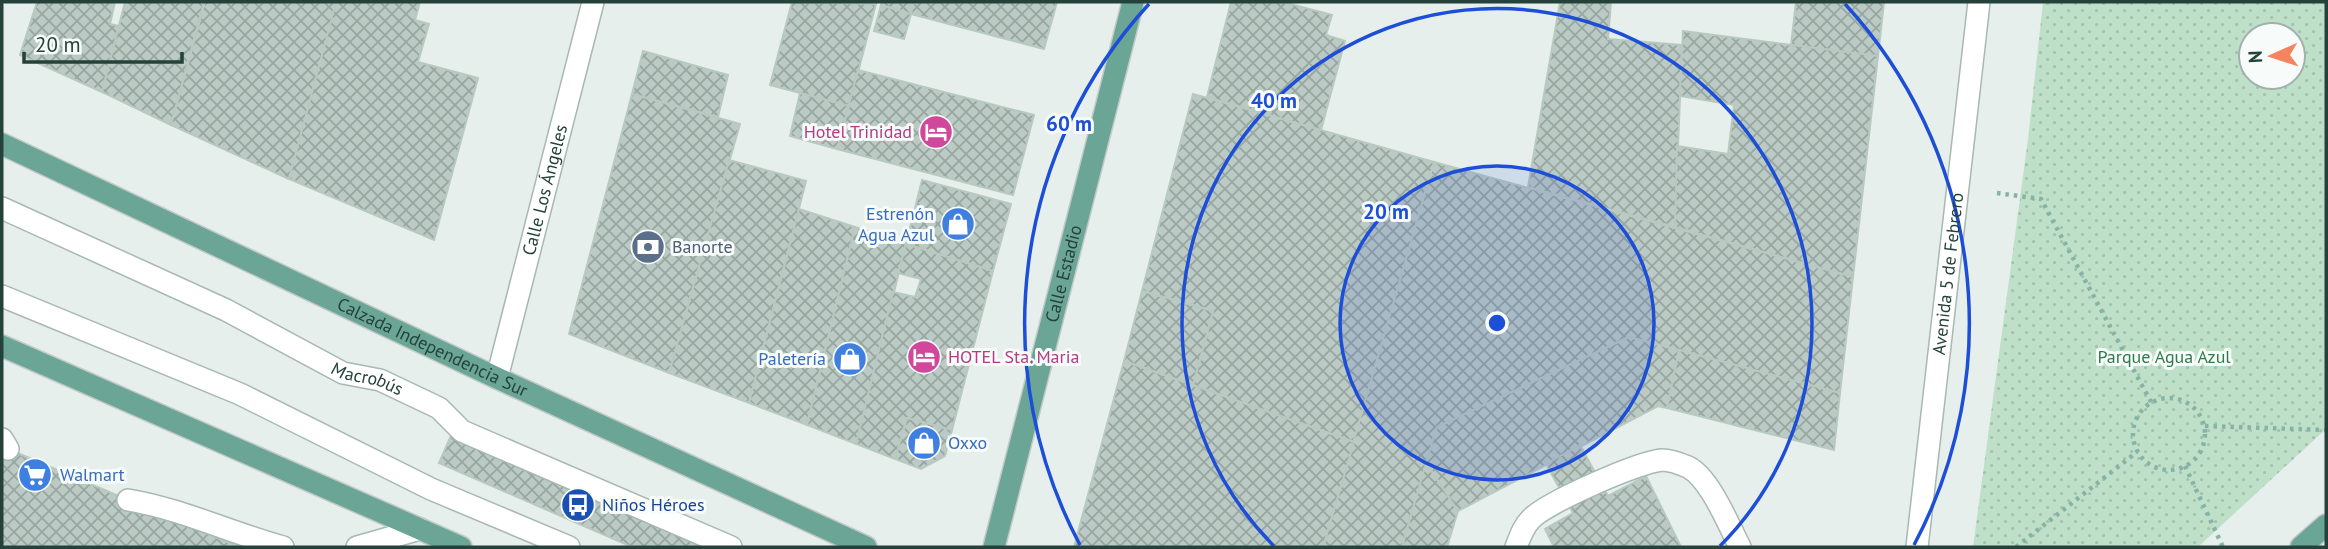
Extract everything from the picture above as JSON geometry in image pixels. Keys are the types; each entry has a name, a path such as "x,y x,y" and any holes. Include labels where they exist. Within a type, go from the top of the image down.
{"main road":[{"name":"Calle Estadio","path":"994,547 1133,2"},
{"name":"Calzada Independencia Sur","path":"2,144 497,378 866,547"},
{"path":"2,346 461,547"},
{"path":"2301,547 2326,525"}],"street":[{"name":"Calle Los Ángeles","path":"497,378 593,2"},
{"name":"Avenida 5 de Febrero","path":"1917,547 1979,2"},
{"name":"Macrobús","path":"2,208 226,310 343,373 380,380 439,408 462,431 731,547"},
{"path":"2,296 240,394 431,489 569,547"},
{"path":"1516,547 1532,518 1546,508 1638,465 1665,460 1691,468 1709,489 1740,547"},
{"path":"128,500 169,507 236,535 283,547"},
{"path":"357,547 420,529"}],"path":[{"path":"1958,188 2041,199 2151,402"},
{"path":"2163,398 2182,400 2200,415 2206,426 2203,448 2197,459 2185,466 2169,471 2155,469 2137,452 2133,430 2141,410 2151,402 2163,398"},
{"path":"2206,426 2326,430"},
{"path":"2015,547 2137,452"},
{"path":"2185,466 2223,547"}],"green space":[{"name":"Parque Agua Azul","path":"2043,2 2326,2 2326,429 2198,547 1973,547 2028,139"}],"building":[{"path":"37,2 115,2 110,24 119,26 102,92 20,55"},
{"path":"125,2 204,2 171,125 102,92"},
{"path":"205,2 337,2 289,179 171,125"},
{"path":"336,2 420,2 415,20 429,24 418,62 478,78 434,240 289,179"},
{"path":"792,2 876,4 849,106 770,85"},
{"path":"882,2 914,2 911,14 881,5"},
{"path":"914,2 1057,2 1044,49 911,14"},
{"path":"1231,2 1283,2 1332,15 1326,35 1345,41 1321,130 1207,97"},
{"path":"1560,2 1611,2 1608,39 1682,45 1675,227 1528,187"},
{"path":"1796,2 1884,2 1878,56 1791,45"},
{"path":"881,5 911,14 904,39 874,31"},
{"path":"1683,31 1878,56 1853,277 1675,227 1677,146 1728,154 1734,105 1680,96"},
{"path":"643,51 728,75 718,117 632,94"},
{"name":"Hotel Trinidad","path":"858,70 1034,115 1013,195 837,149"},
{"path":"800,93 849,106 837,149 790,136"},
{"name":"Banorte","path":"632,94 740,124 669,373 569,334"},
{"path":"1193,94 1434,162 1354,442 1193,385 1213,311 1142,291"},
{"path":"729,160 806,181 749,403 669,373"},
{"path":"1434,162 1853,277 1840,393 1629,337 1437,427 1402,547 1323,547"},
{"name":"Estrenón Agua Azul","path":"922,180 1011,204 993,271 906,244"},
{"path":"799,209 855,227 807,425 749,403"},
{"name":"Paletería","path":"855,227 906,244 856,444 807,425"},
{"name":"HOTEL Sta. Maria","path":"906,244 993,271 952,430 907,418 895,459 856,444 893,292 915,297 921,279 898,273"},
{"path":"1142,291 1213,311 1193,385 1124,361"},
{"path":"1629,337 1679,350 1667,408 1658,406 1458,511 1426,463 1437,427"},
{"path":"1679,350 1840,393 1834,450 1667,408"},
{"path":"1124,361 1354,442 1323,547 1074,547"},
{"name":"Oxxo","path":"907,418 952,430 945,456 921,469 895,459"},
{"name":"Niños Héroes","path":"453,431 716,547 632,547 439,463"},
{"path":"1580,445 1608,496 1646,476 1681,547 1554,547 1545,529 1573,513 1546,464"},
{"name":"Walmart","path":"2,446 8,449 239,547 2,547"},
{"path":"1426,463 1458,511 1447,547 1402,547"}],"place":[{"name":"Hotel Trinidad","path":"936,132"},
{"name":"Estrenón Agua Azul","path":"958,224"},
{"name":"Banorte","path":"648,247"},
{"name":"HOTEL Sta. Maria","path":"924,357"},
{"name":"Paletería","path":"850,359"},
{"name":"Oxxo","path":"924,443"},
{"name":"Walmart","path":"35,475"},
{"name":"Niños Héroes","path":"578,505"}]}
